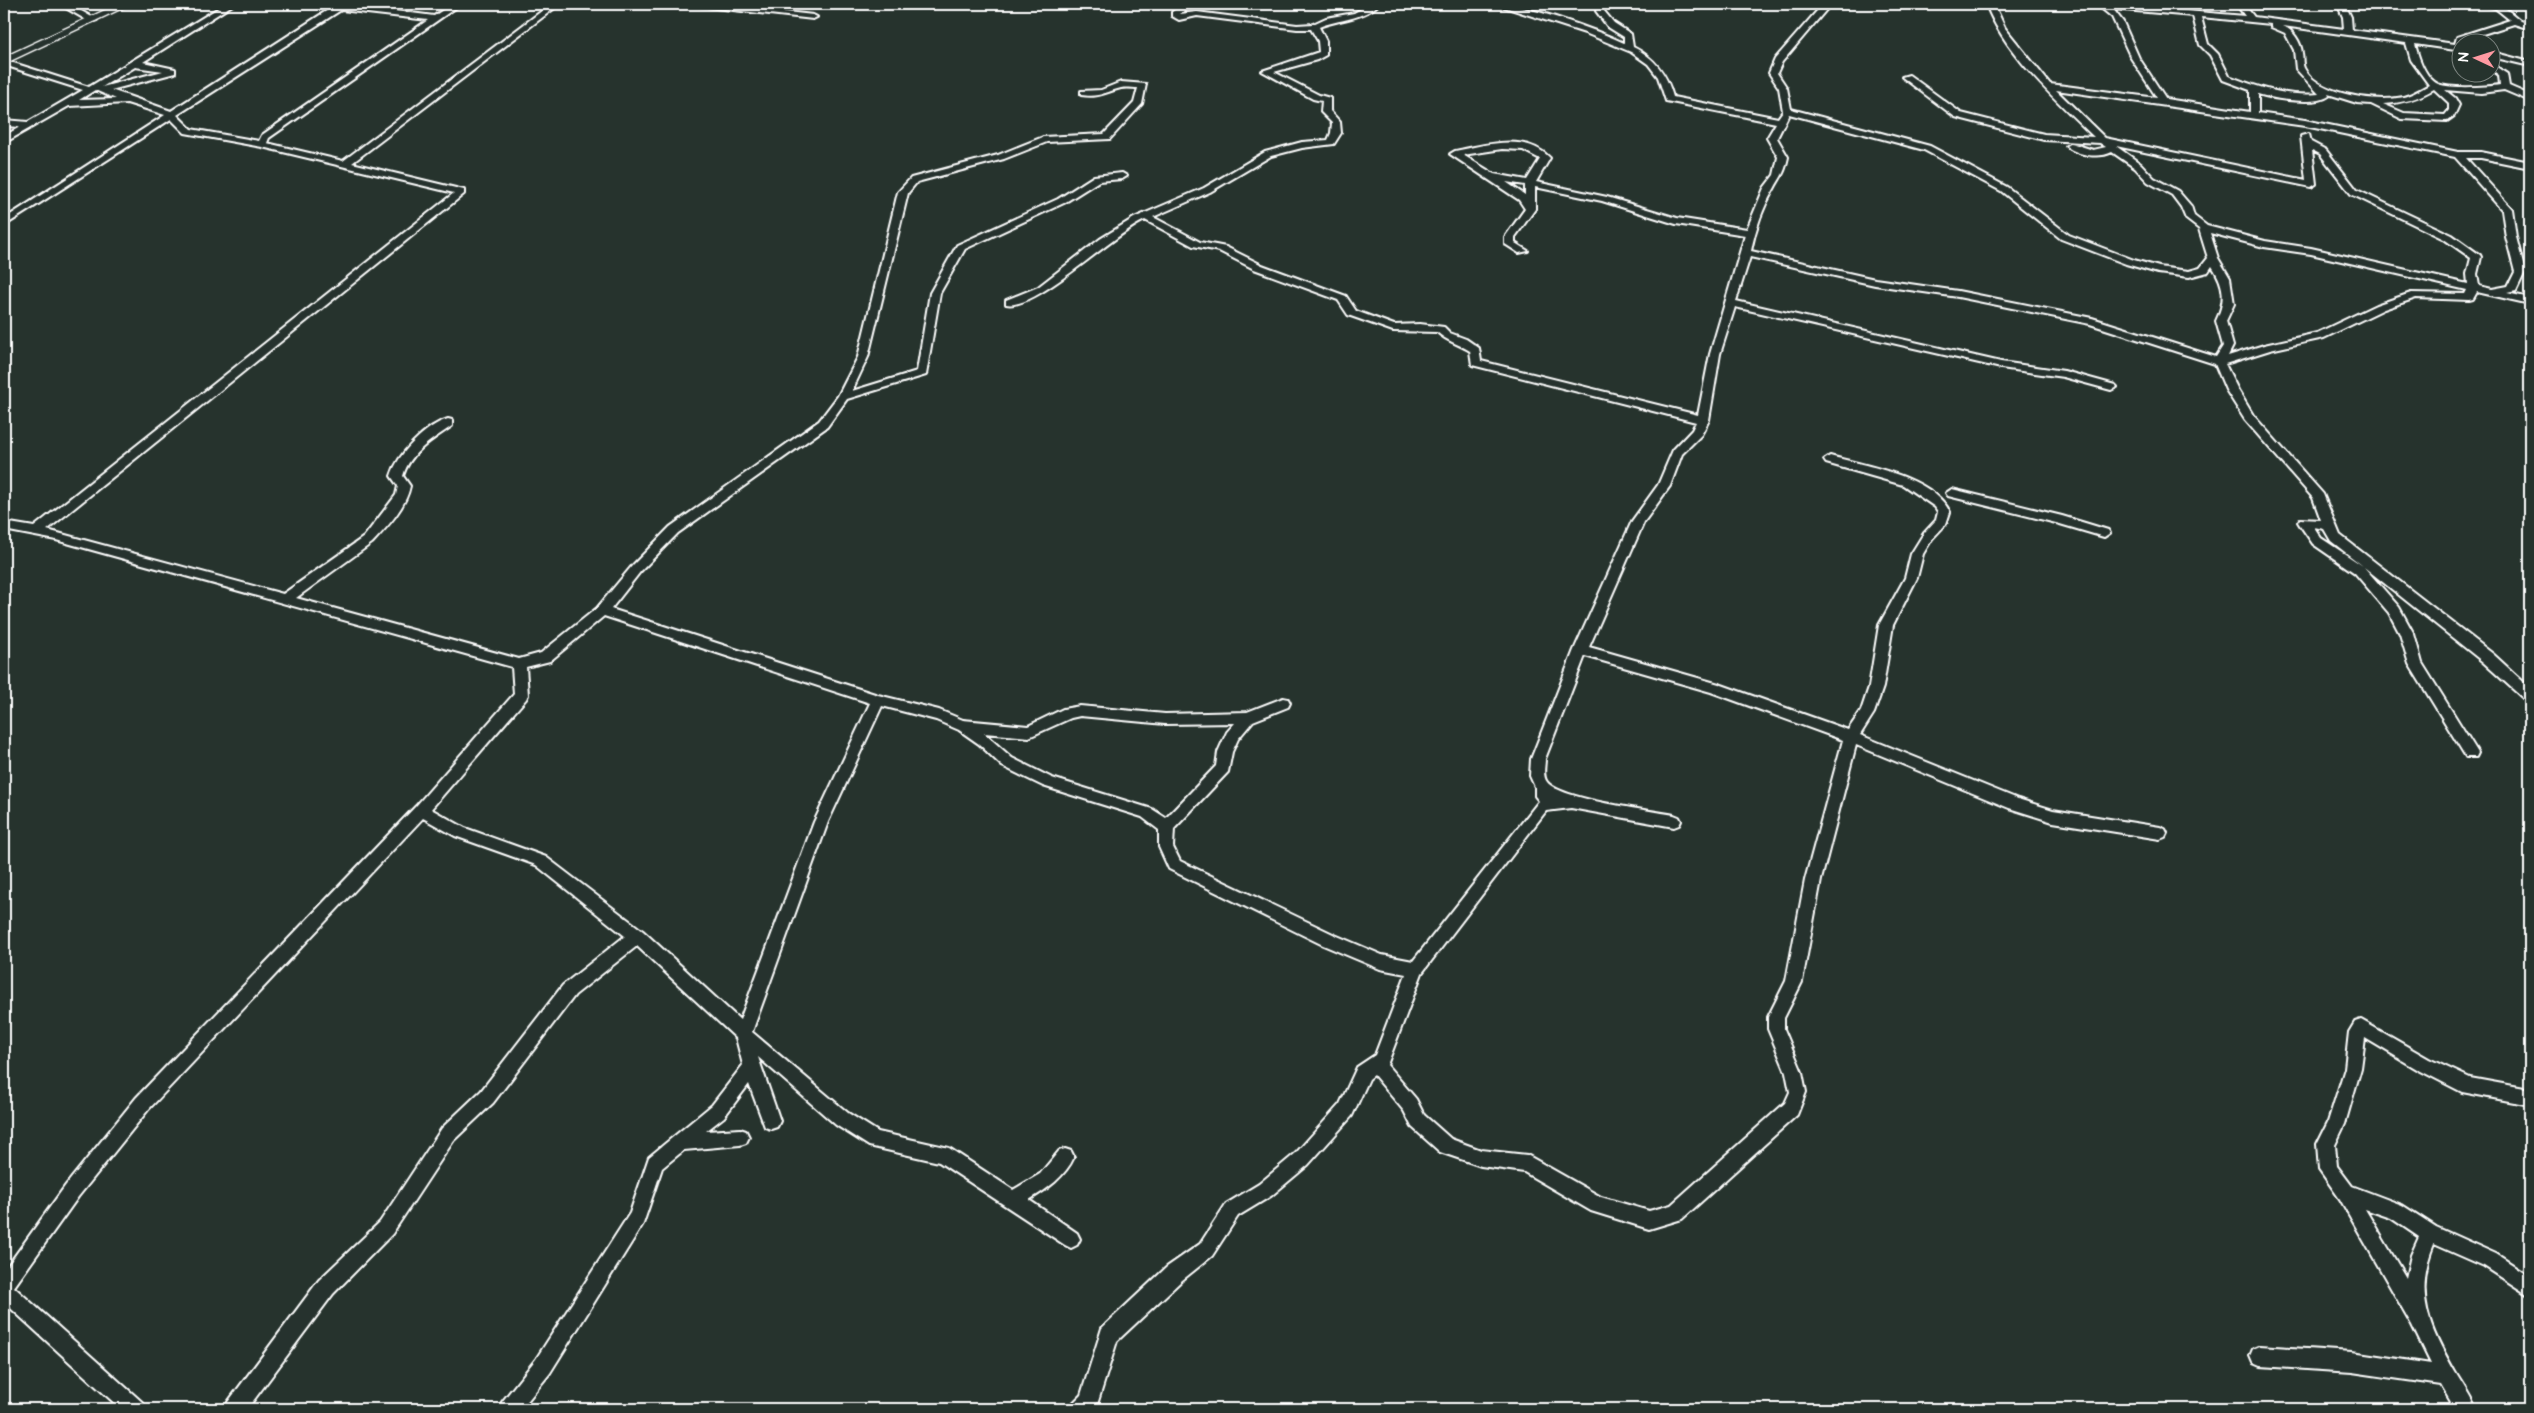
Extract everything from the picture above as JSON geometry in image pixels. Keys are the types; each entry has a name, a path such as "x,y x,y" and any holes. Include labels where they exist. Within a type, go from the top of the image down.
{"street":[{"path":"63,4 93,20"},
{"path":"4,62 126,4"},
{"path":"4,140 96,89 230,4"},
{"path":"317,4 436,19"},
{"path":"262,144 265,138 457,4"},
{"path":"343,164 556,4"},
{"path":"698,4 813,17"},
{"path":"1188,4 1175,14 1179,18 1197,14 1297,27 1314,26 1329,20 1356,14 1375,4"},
{"path":"1498,4 1552,18 1629,48 1649,61 1662,76 1669,99 1781,121"},
{"path":"1602,4 1600,11 1604,17 1628,36 1629,48"},
{"path":"1081,1409 1089,1401 1110,1335 1174,1274 1206,1250 1232,1210 1266,1190 1302,1159 1346,1110 1363,1073 1381,1060 1416,969 1542,806 1542,786 1537,776 1538,758 1580,650 1612,584 1638,521 1664,486 1677,453 1697,432 1703,420 1715,354 1746,253 1750,233 1769,188 1779,175 1783,157 1772,138 1787,111 1783,88 1773,73 1774,69 1778,61 1827,4"},
{"path":"1990,4 2001,29 2047,86 2102,140 2151,180 2175,193 2186,206 2190,217 2204,228 2264,244 2311,251 2474,288 2495,291 2530,301"},
{"path":"2081,4 2266,21 2452,47"},
{"path":"2251,20 2243,7 2255,4"},
{"path":"2341,4 2347,17 2348,32"},
{"path":"2482,4 2496,5 2516,21 2530,27"},
{"path":"2103,6 2114,14 2128,39 2134,57 2152,80 2163,101"},
{"path":"4,222 339,7"},
{"path":"2196,14 2204,45 2214,54 2226,78 2269,96 2307,98 2325,96 2300,69 2298,50 2288,32 2266,21"},
{"path":"2484,32 2516,21"},
{"path":"1010,302 1042,289 1104,241 1145,216 1207,190 1268,154 1302,145 1331,142 1336,133 1336,122 1325,112 1327,100 1316,97 1266,70 1314,58 1323,53 1322,41 1314,26"},
{"path":"2319,88 2371,102 2402,116 2447,118 2454,110 2455,104 2434,86 2415,60 2410,40"},
{"path":"2502,57 2530,64"},
{"path":"4,62 96,89 171,114 188,130 262,144 461,192 36,532"},
{"path":"96,89 172,71 155,66 134,64"},
{"path":"2502,73 2505,87"},
{"path":"1906,76 1958,115 2102,154 2108,152 2112,147"},
{"path":"4,526 36,532 519,664 545,657 602,610 636,569 674,530 823,424 843,397 863,358 903,192 914,180 1000,157 1046,139 1107,138 1138,104 1143,86 1121,85 1102,93 1084,93"},
{"path":"2047,86 2163,101 2305,123 2458,155 2481,155 2528,165"},
{"path":"2371,102 2397,101 2416,96 2434,86 2482,90 2505,87 2530,98"},
{"path":"2254,89 2254,115"},
{"path":"66,104 129,101"},
{"path":"1787,111 1927,148 2004,189 2066,237 2130,262 2158,270 2189,274 2204,270 2214,258"},
{"path":"4,123 29,125"},
{"path":"2044,137 2102,140 2311,184 2305,123"},
{"path":"2071,146 2102,140"},
{"path":"1746,253 1875,282 1967,296 2083,319 2141,335 2218,362 2268,347 2320,336 2380,307 2415,295 2469,297 2474,288 2472,274 2476,257 2448,237 2354,192 2323,152 2307,143"},
{"path":"1523,251 1510,244 1510,237 1530,209 1530,183 1545,158 1536,149 1520,146 1455,154 1523,198 1530,209"},
{"path":"2458,155 2507,209 2511,237 2520,272 2512,289 2495,291"},
{"path":"843,397 922,373 935,293 961,247 1061,201 1098,178 1122,176"},
{"path":"1491,176 1604,199 1676,221 1750,233"},
{"path":"1145,216 1197,244 1222,249 1258,267 1342,298 1352,313 1393,328 1420,326 1440,329 1446,335 1462,341 1475,350 1476,363 1703,420"},
{"path":"2204,228 2214,258 2225,278 2229,304 2221,321 2228,346 2218,362"},
{"path":"1730,303 2001,366 2064,374 2110,386"},
{"path":"2218,362 2249,417 2319,497 2328,525 2336,538 2346,548 2488,658 2530,696"},
{"path":"285,599 330,565 368,540 402,496 404,486 397,476 398,466 405,457 448,423"},
{"path":"1375,1064 1410,1105 1418,1121 1446,1146 1481,1158 1527,1164 1597,1205 1649,1220 1676,1213 1791,1109 1798,1092 1794,1072 1776,1029 1776,1017 1794,982 1813,880 1851,737 1867,713 1876,687 1886,625 1911,578 1917,554 1928,536 1942,522 1942,508 1940,504 1907,482 1830,460"},
{"path":"1914,486 2062,520 2104,533"},
{"path":"1942,508 1952,494"},
{"path":"2328,525 2304,522 2317,541 2359,570 2394,610 2407,634 2416,664 2434,690 2471,753"},
{"path":"602,610 878,700 939,715 959,724 984,740 1007,762 1048,782 1147,814 1167,827"},
{"path":"1580,650 1714,688 1851,737 2014,804 2053,816 2160,833"},
{"path":"4,1286 72,1191 142,1104 421,810 521,695 519,664"},
{"path":"2513,680 2530,687"},
{"path":"771,1121 752,1067 743,1034 821,822 878,700"},
{"path":"959,724 1029,732 1068,713 1080,711 1166,719 1248,717 1283,703"},
{"path":"1248,717 1232,736 1225,752 1223,768 1213,781 1167,827 1166,847 1174,865 1329,940 1380,962 1416,969"},
{"path":"1542,786 1571,802"},
{"path":"1542,806 1571,802 1674,821"},
{"path":"421,810 460,832 541,861 637,936 743,1034 842,1119 875,1140 943,1154 1071,1239"},
{"path":"235,1409 326,1287 386,1228 448,1134 487,1097 569,990 637,936"},
{"path":"2466,1409 2447,1376 2419,1318 2346,1192 2328,1169 2326,1144 2336,1124 2353,1068 2357,1032 2361,1027 2423,1064 2468,1086 2530,1097"},
{"path":"509,1409 543,1366 637,1218 655,1163 718,1111 752,1067"},
{"path":"680,1142 740,1136"},
{"path":"1012,1200 1046,1180 1065,1157"},
{"path":"2346,1192 2396,1212 2430,1233 2490,1260 2530,1287"},
{"path":"2419,1318 2412,1293 2418,1256 2430,1233"},
{"path":"4,1290 135,1409"},
{"path":"2260,1356 2352,1362 2447,1376"}]}
